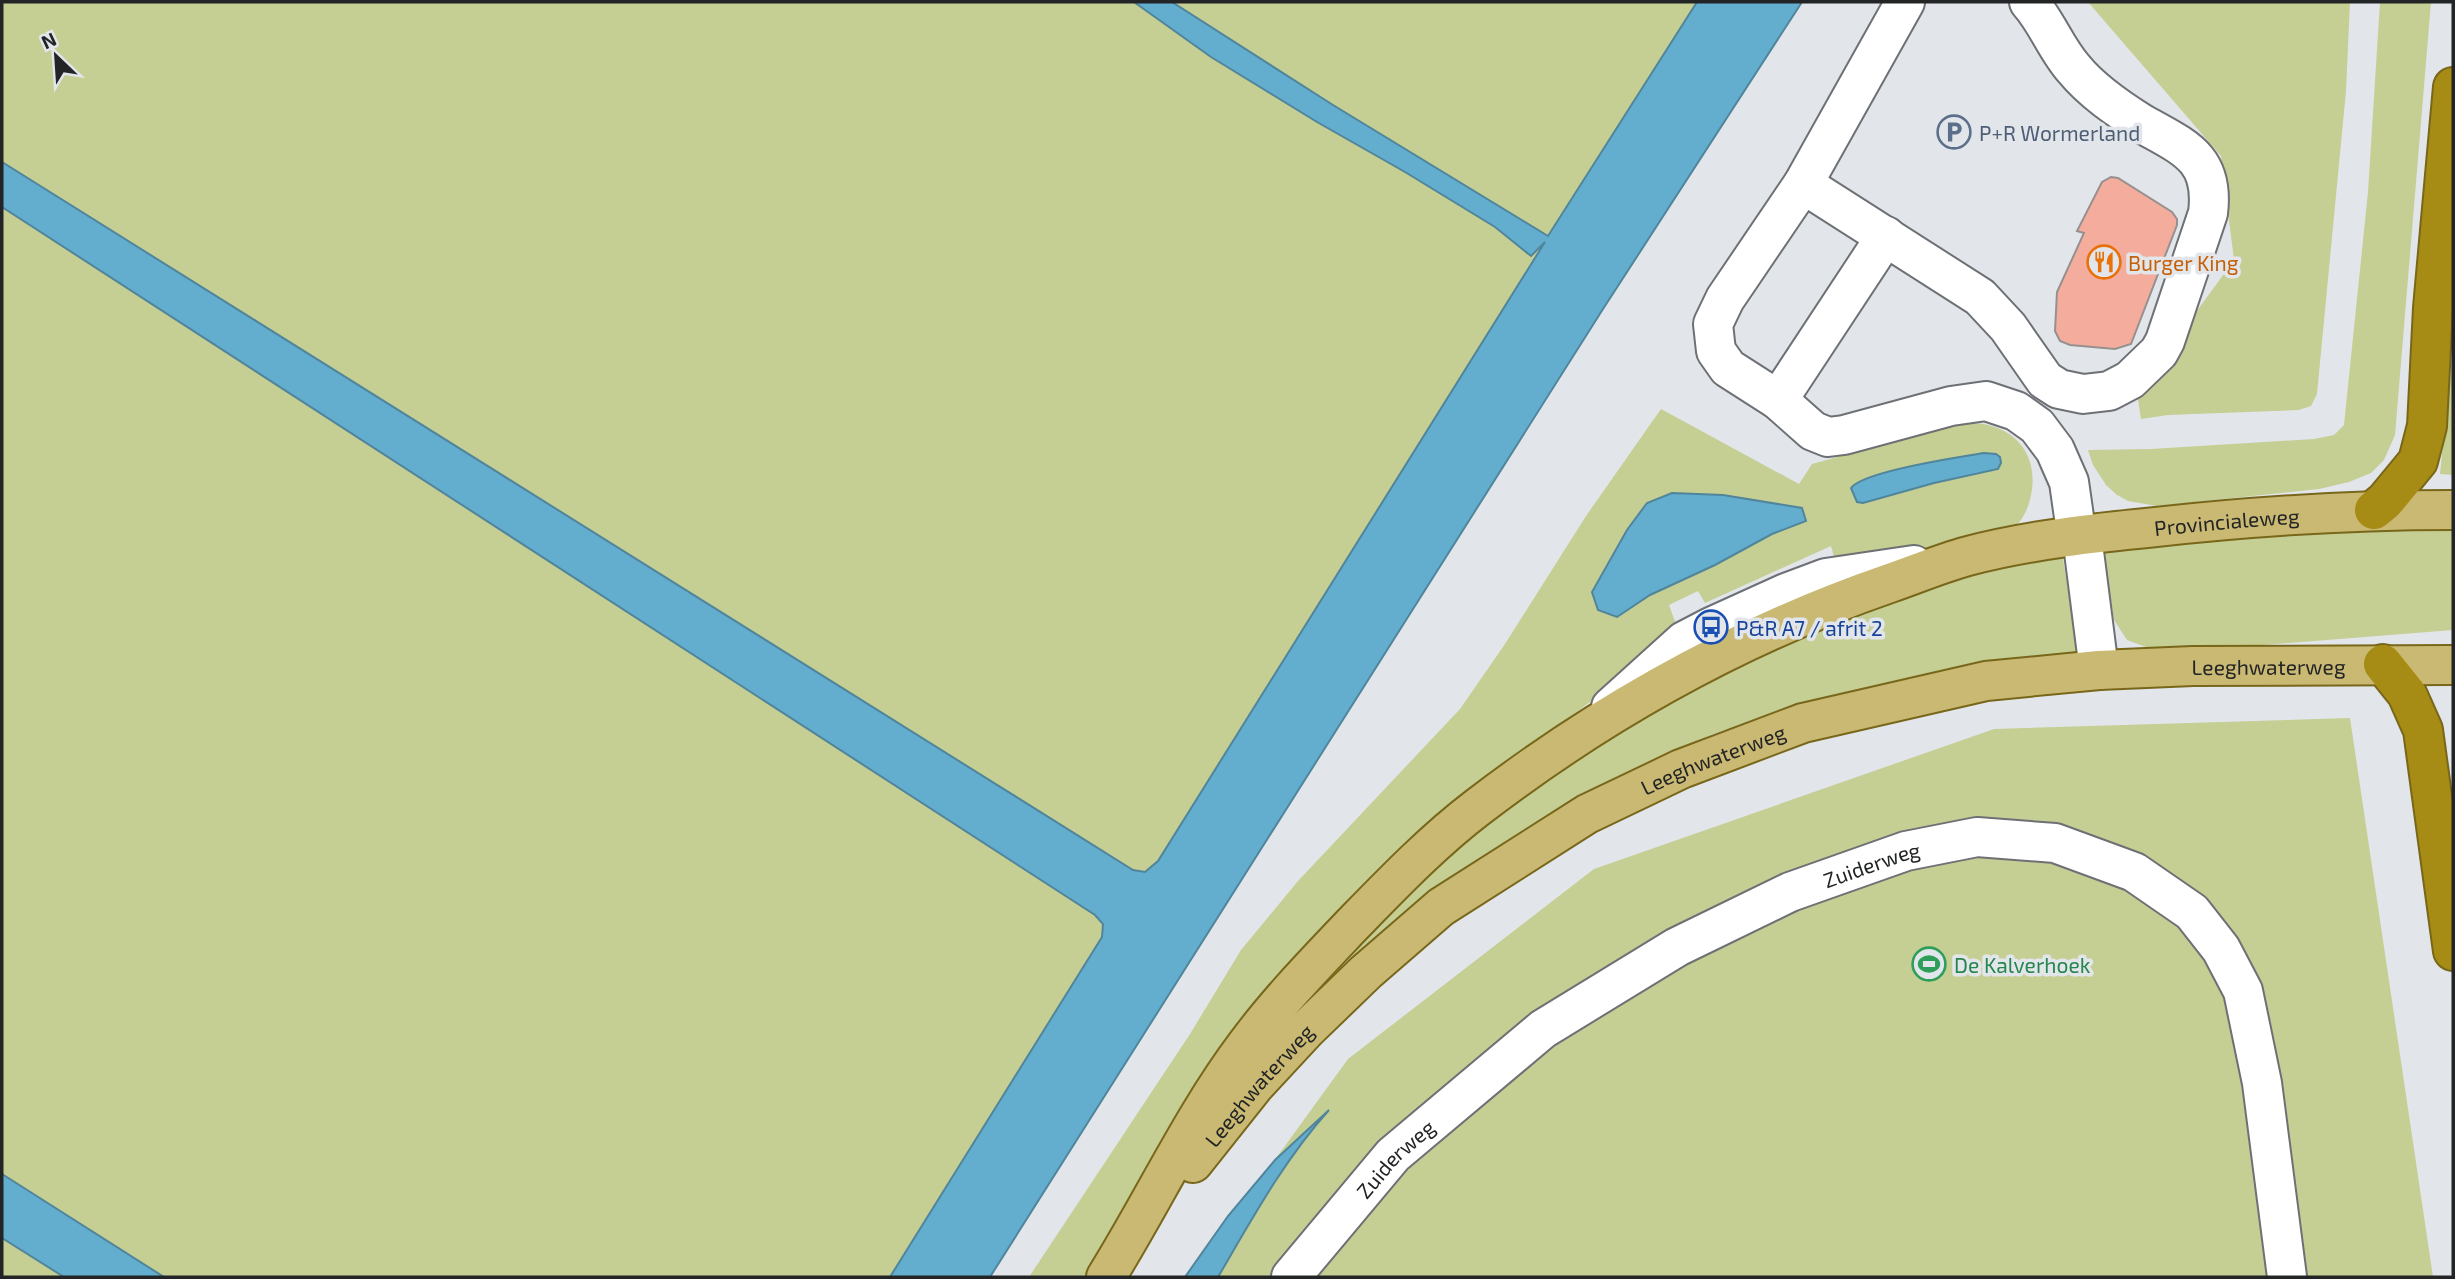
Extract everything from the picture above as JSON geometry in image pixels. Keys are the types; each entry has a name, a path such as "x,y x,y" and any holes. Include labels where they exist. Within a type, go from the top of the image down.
{"highway":[{"path":"2374,510 2385,501 2418,461 2427,426 2433,308 2453,87"},
{"path":"2383,664 2407,694 2423,730 2453,951"}],"main road":[{"path":"2374,510 2453,510"},
{"name":"Provincialeweg","path":"2078,535 2244,517 2374,510"},
{"name":"Leeghwaterweg","path":"1106,1277 1139,1225 1190,1128 1247,1044 1307,971 1392,884 1476,809 1584,732 1680,675 1793,620 1968,556 2078,535"},
{"name":"Leeghwaterweg","path":"1139,1225 1211,1142 1255,1085 1306,1030 1366,972 1441,907 1587,814 1681,769 1803,723 1986,681 2099,670 2193,666 2453,665"}],"lane":[{"path":"1905,2 1803,184 1725,299 1713,324 1716,351 1728,368 1778,400 1813,431 1828,437 1951,406 1986,401 2016,411 2036,426 2055,450 2069,482 2082,544 2099,670"},
{"path":"1803,184 1980,297 2008,327 2045,380 2059,390 2083,394 2109,391 2130,380 2148,365 2165,341 2208,213 2210,194 2205,172 2187,149 2101,95 2072,68 2042,16 2029,2"},
{"path":"1778,400 1886,236"},
{"name":"Zuiderweg","path":"1291,1277 1393,1155 1543,1029 1677,947 1790,892 1906,850 1977,837 2055,843 2134,872 2192,912 2221,949 2243,991 2262,1083 2287,1277"}],"green space":[{"path":"2,2 1134,2 1211,57 1495,227 1531,256 1548,236 1333,105 1172,2 1697,2 1158,861 1145,872 1133,870 2,162"},
{"path":"2088,2 2350,2 2346,91 2317,394 2311,406 2299,410 2168,415 2141,419 2137,393 2234,260 2221,156"},
{"path":"2380,2 2431,2 2395,435 2384,460 2371,473 2349,482 2319,489 2157,506 2128,501 2106,485 2093,465 2088,450 2314,439 2334,435 2344,425 2368,192"},
{"path":"2,207 1095,915 1103,924 1102,937 890,1277 164,1277 2,1174"},
{"path":"2453,347 2453,475 2440,474"},
{"path":"1661,409 1799,484 1812,464 1960,423 1978,423 1994,427 2008,433 2027,455 2032,469 2029,503 2017,525 1998,535 1836,564 1831,546 1705,603 1698,591 1669,605 1678,630 1630,671 1449,810 1087,1277 1029,1277 1190,1034 1241,950 1298,881 1460,709 1505,644 1586,516"},
{"path":"2453,520 2453,630 2162,653 2127,640 2114,620 2102,543"},
{"path":"2062,553 2079,654 1804,705 1713,734 1591,792 1292,1022 1316,976 1476,828 1554,769 1760,649 1994,566"},
{"name":"De Kalverhoek","path":"2350,718 2433,1277 1190,1277 1348,1059 1594,869 1994,729"},
{"path":"2,1238 64,1277 2,1277"}],"water":[{"path":"1134,2 1172,2 1333,105 1548,236 1697,2 1802,2 1603,309 990,1277 890,1277 1102,937 1103,924 1095,915 2,207 2,162 1133,870 1145,872 1158,861 1545,242 1531,256 1495,227 1211,57"},
{"path":"1984,453 2000,457 1998,469 1863,503 1857,502 1851,488 1873,476 1892,471"},
{"path":"1672,493 1723,495 1802,508 1806,521 1772,534 1715,565 1650,595 1617,617 1598,610 1592,592 1627,530 1647,503"},
{"path":"1329,1110 1283,1170 1218,1277 1185,1277 1228,1216 1275,1160"},
{"path":"2,1174 164,1277 64,1277 2,1238"}],"building":[{"path":"2111,177 2118,178 2172,212 2177,219 2177,225 2131,344 2115,349 2070,345 2060,341 2055,331 2057,292 2084,233 2077,231 2102,182"}],"place":[{"name":"P+R Wormerland","path":"1954,132"},
{"name":"Burger King","path":"2104,262"},
{"name":"P&R A7 / afrit 2","path":"1711,627"},
{"name":"De Kalverhoek","path":"1929,964"}]}
